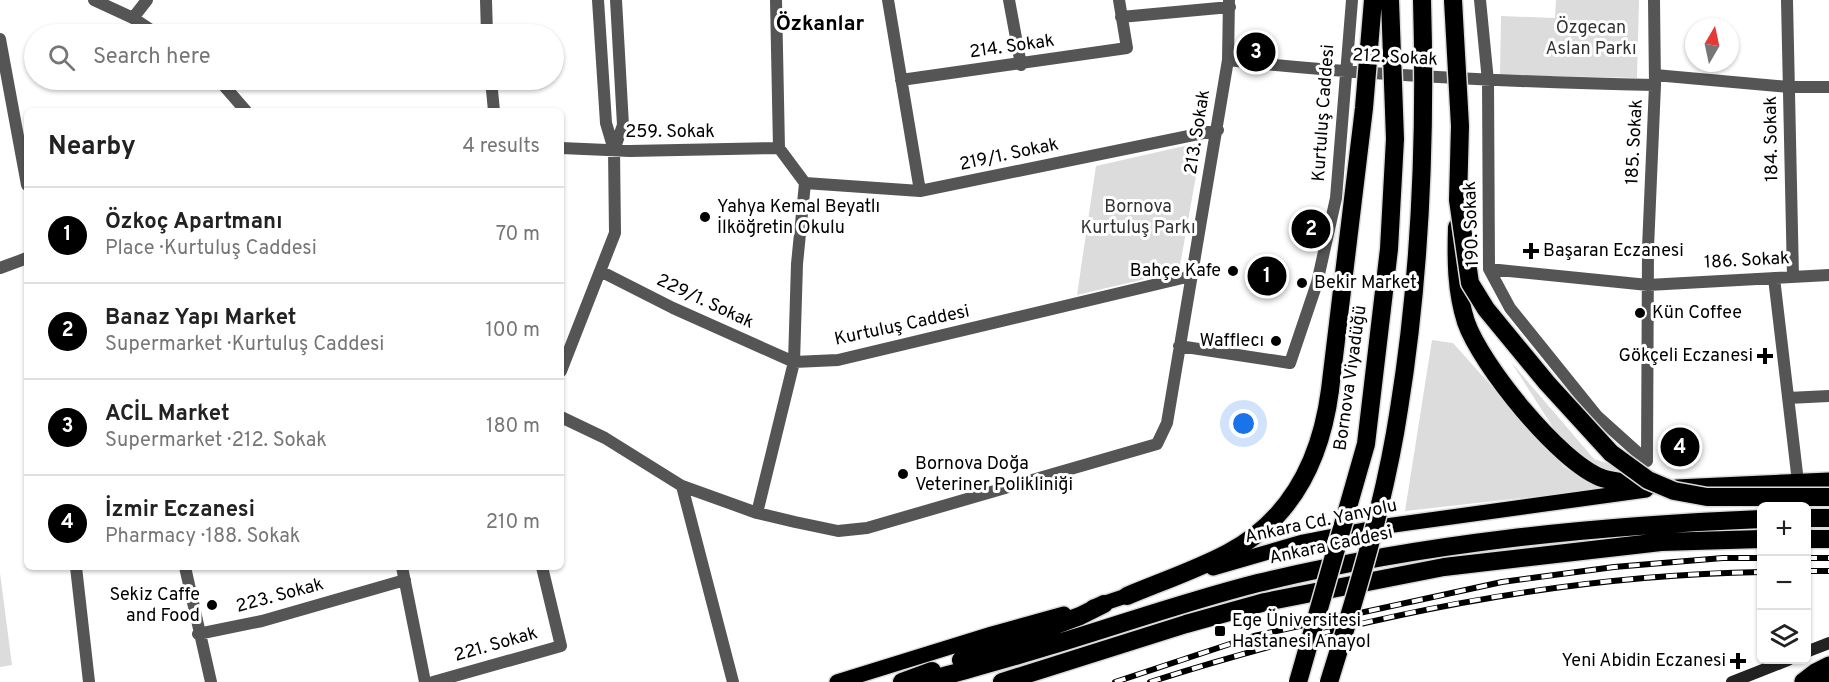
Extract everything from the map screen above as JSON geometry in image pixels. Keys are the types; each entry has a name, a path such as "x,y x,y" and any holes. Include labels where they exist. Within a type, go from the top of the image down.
{"highway":[{"path":"1127,596 1228,553 1263,528 1290,501 1317,453 1326,422 1364,108 1373,0"},
{"name":"Bornova Viyadüğü","path":"1298,682 1320,612 1366,444 1389,249 1395,139 1390,0"},
{"path":"1329,682 1362,574 1388,467 1408,342 1421,220 1425,103 1422,0"},
{"path":"1453,0 1460,126 1458,289 1472,334 1503,383 1568,458 1599,477 1616,482 1683,486"},
{"path":"1458,200 1470,283 1485,309 1547,383 1611,453 1629,468 1674,491 1707,497 1829,497"},
{"path":"1811,518 1829,518"},
{"name":"Ankara Caddesi","path":"922,682 1048,647 1173,605 1260,583 1405,552 1494,539 1614,526 1757,519"},
{"path":"1002,682 1186,624 1265,602 1497,559 1661,542 1757,539"},
{"path":"1811,539 1829,539"},
{"path":"902,682 1080,616 1104,604"},
{"path":"1289,682 1320,612"}],"main road":[{"name":"Ankara Cd. Yanyolu","path":"837,682 992,634 1104,604 1237,560 1303,542 1379,527 1587,496 1683,486 1829,480"},
{"path":"1811,650 1829,643"},
{"path":"1732,682 1778,664"},
{"path":"1801,682 1829,664"},
{"path":"1801,682 1829,678"}],"street":[{"path":"94,0 142,24"},
{"path":"133,18 147,0"},
{"path":"486,0 487,24"},
{"path":"564,364 602,272 615,233 614,150 606,123 597,0"},
{"path":"614,150 623,125 616,0"},
{"path":"564,418 605,438 682,486 757,513 794,362 796,264 805,183 779,148 776,0"},
{"path":"888,0 920,191"},
{"path":"1009,0 1021,64"},
{"path":"1119,0 1121,17 1230,4"},
{"name":"Kurtuluş Caddesi","path":"1179,346 1290,363 1317,283 1336,198 1344,73 1352,0"},
{"name":"190. Sokak","path":"1480,0 1488,81 1489,269 1510,308 1590,407 1647,461"},
{"name":"185. Sokak","path":"1647,461 1648,285 1655,80 1654,0"},
{"name":"184. Sokak","path":"1787,0 1793,277"},
{"name":"213. Sokak","path":"757,513 838,531 867,528 1157,444 1167,423 1218,130 1228,60 1230,4"},
{"name":"214. Sokak","path":"901,80 1127,48 1121,17"},
{"path":"0,39 24,168"},
{"name":"212. Sokak","path":"1228,60 1344,73 1488,81 1655,80 1829,87"},
{"path":"228,90 243,108"},
{"path":"492,90 494,108"},
{"name":"219/1. Sokak","path":"805,183 920,191 1218,130"},
{"name":"259. Sokak","path":"564,148 614,150 779,148"},
{"path":"0,268 24,259"},
{"name":"186. Sokak","path":"1489,269 1648,285 1829,275"},
{"name":"229/1. Sokak","path":"602,272 672,308 794,362"},
{"name":"Kurtuluş Caddesi","path":"794,362 838,360 1191,276"},
{"path":"1774,278 1798,482"},
{"path":"1788,398 1829,396"},
{"path":"682,486 733,682"},
{"path":"76,570 89,682"},
{"path":"186,570 198,634 211,682"},
{"path":"403,570 425,682"},
{"name":"221. Sokak","path":"433,682 561,646 543,570"},
{"name":"223. Sokak","path":"198,634 262,621 405,580"}],"green space":[{"name":"Özgecan Aslan Parkı","path":"1556,0 1639,0 1637,78 1500,75 1501,16 1555,18"},
{"name":"Bornova Kurtuluş Parkı","path":"1202,142 1179,271 1077,295 1096,166"},
{"path":"1432,340 1453,343 1564,467 1603,489 1405,511"},
{"path":"1511,362 1594,459 1619,467 1630,477 1603,473 1572,457"},
{"path":"0,573 12,665 0,667"}],"railway":[{"path":"1115,682 1254,636 1502,582 1614,567 1723,558 1757,558"},
{"path":"1811,558 1829,558"},
{"path":"1811,571 1829,571"},
{"path":"1150,682 1300,639 1376,620 1452,605 1606,582 1684,575 1757,572"}],"place":[{"name":"ACİL Market","path":"1256,52"},
{"name":"Yahya Kemal Beyatlı İlköğretin Okulu","path":"705,217"},
{"name":"Banaz Yapı Market","path":"1311,229"},
{"name":"Başaran Eczanesi","path":"1531,251"},
{"name":"Bahçe Kafe","path":"1233,271"},
{"name":"Özkoç Apartmanı","path":"1267,276"},
{"name":"Bekir Market","path":"1302,283"},
{"name":"Kün Coffee","path":"1640,313"},
{"name":"Wafflecı","path":"1276,341"},
{"name":"Gökçeli Eczanesi","path":"1765,356"},
{"name":"İzmir Eczanesi","path":"1680,447"},
{"name":"Bornova Doğa Veteriner Polikliniği","path":"903,474"},
{"name":"Sekiz Caffe and Food","path":"212,605"},
{"name":"Ege Üniversitesi Hastanesi Anayol","path":"1220,631"},
{"name":"Yeni Abidin Eczanesi","path":"1738,661"}],"district":[{"name":"Özkanlar","path":"820,24"}]}
